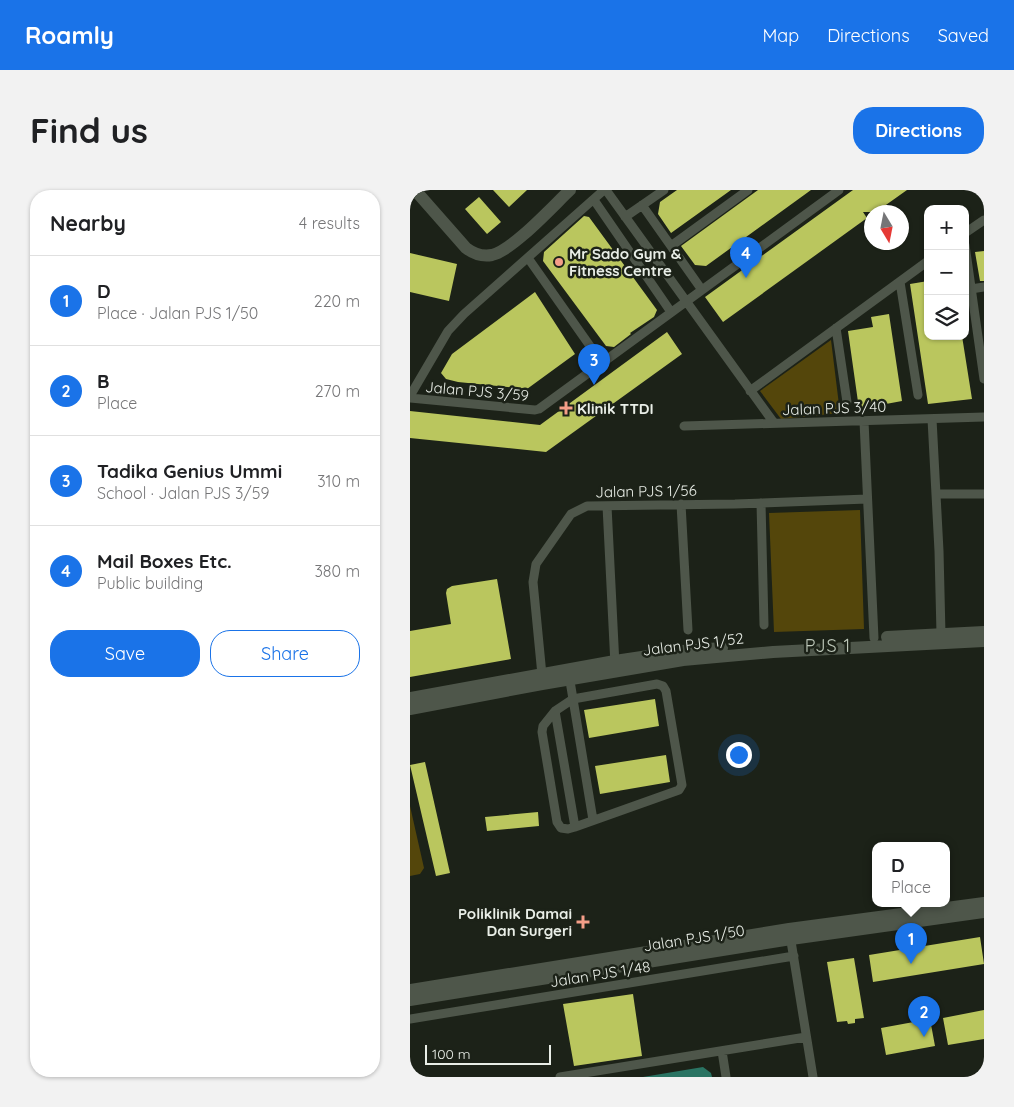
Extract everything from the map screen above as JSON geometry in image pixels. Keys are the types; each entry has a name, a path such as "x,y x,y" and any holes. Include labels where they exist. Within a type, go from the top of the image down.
{"street":[{"path":"415,190 466,248 474,254 483,256 499,252 515,241 570,190"},
{"path":"605,190 774,423"},
{"name":"Jalan PJS 3/59","path":"605,190 464,314 448,331 410,397 535,410 839,190"},
{"path":"626,217 664,190"},
{"path":"671,246 748,190"},
{"path":"594,200 671,312"},
{"path":"642,205 702,290"},
{"path":"969,230 984,220"},
{"path":"966,250 982,354 984,379"},
{"path":"528,258 602,363"},
{"path":"750,391 924,264"},
{"path":"900,282 918,395"},
{"path":"972,289 984,287"},
{"path":"836,328 847,402"},
{"name":"Jalan PJS 3/40","path":"684,426 984,417"},
{"path":"932,419 941,639"},
{"path":"864,421 874,638"},
{"path":"936,494 984,494"},
{"name":"Jalan PJS 1/56","path":"542,675 533,582 536,564 571,514 585,506 867,499"},
{"path":"761,503 764,625"},
{"path":"681,504 688,630"},
{"path":"607,506 615,666"},
{"name":"Jalan PJS 1/52","path":"941,639 984,632"},
{"name":"Jalan PJS 1/52","path":"413,703 683,655 874,638 984,641"},
{"name":"Jalan PJS 1/52","path":"683,655 773,652 927,639"},
{"path":"569,674 593,820"},
{"name":"Jalan PJS 1/52","path":"413,703 542,675 569,674"},
{"path":"657,684 663,686 666,691 682,785 679,790 575,827 561,828 557,822 542,732 543,726 556,711 573,699 657,684"},
{"path":"556,711 575,827"},
{"name":"Jalan PJS 1/50","path":"410,1000 598,965 984,903"},
{"name":"Jalan PJS 1/50","path":"790,934 984,912"},
{"path":"790,934 813,1077"},
{"name":"Jalan PJS 1/48","path":"410,1019 794,956"},
{"path":"598,965 602,988"},
{"name":"Jalan PJS 1/50","path":"410,990 598,965"},
{"path":"560,1077 806,1037"},
{"path":"722,1051 726,1077"}],"shaded area":[{"path":"831,340 840,413 781,419 760,391"},
{"path":"860,510 864,629 774,632 769,513"},
{"path":"410,806 424,868 420,874 410,876"}],"water":[{"path":"703,1067 711,1073 712,1077 643,1077"}],"building":[{"path":"493,190 527,190 509,207"},
{"path":"677,190 731,190 671,233 658,214 660,202"},
{"path":"758,190 811,190 706,266 695,265 681,246"},
{"path":"853,190 907,190 886,205 864,205 864,220 723,322 705,297"},
{"path":"479,197 501,222 487,234 465,209"},
{"path":"584,216 589,217 657,310 654,317 630,333 614,347 606,346 543,261 544,252"},
{"path":"984,251 984,281 980,281 975,252"},
{"path":"410,253 457,264 449,301 410,292"},
{"path":"924,282 924,340 963,340 972,399 928,404 910,284"},
{"path":"535,292 575,354 527,389 458,382 446,379 441,373 452,354"},
{"path":"889,314 902,401 859,409 848,331 873,327 871,317"},
{"path":"667,332 682,354 546,452 410,438 410,411 540,425"},
{"path":"497,579 511,659 410,677 410,631 451,624 447,589 452,586"},
{"path":"655,699 659,726 589,738 584,710"},
{"path":"666,755 670,782 600,794 595,766"},
{"path":"425,762 450,873 436,876 410,765"},
{"path":"538,812 539,826 487,831 485,817"},
{"path":"980,937 984,964 873,982 869,955"},
{"path":"854,958 864,1018 855,1019 855,1023 848,1024 847,1021 837,1022 827,962"},
{"path":"633,994 642,1056 574,1066 563,1004"},
{"path":"984,1010 984,1039 948,1045 943,1018"},
{"path":"930,1019 935,1046 886,1055 881,1028"}],"place":[{"name":"Mr Sado Gym & Fitness Centre","path":"559,262"},
{"name":"Mail Boxes Etc.","path":"746,278"},
{"name":"Tadika Genius Ummi","path":"594,385"},
{"name":"Klinik TTDI","path":"566,408"},
{"name":"Poliklinik Damai Dan Surgeri","path":"583,922"},
{"name":"D","path":"911,964"},
{"name":"B","path":"924,1037"}],"district":[{"name":"PJS 1","path":"828,645"}]}
